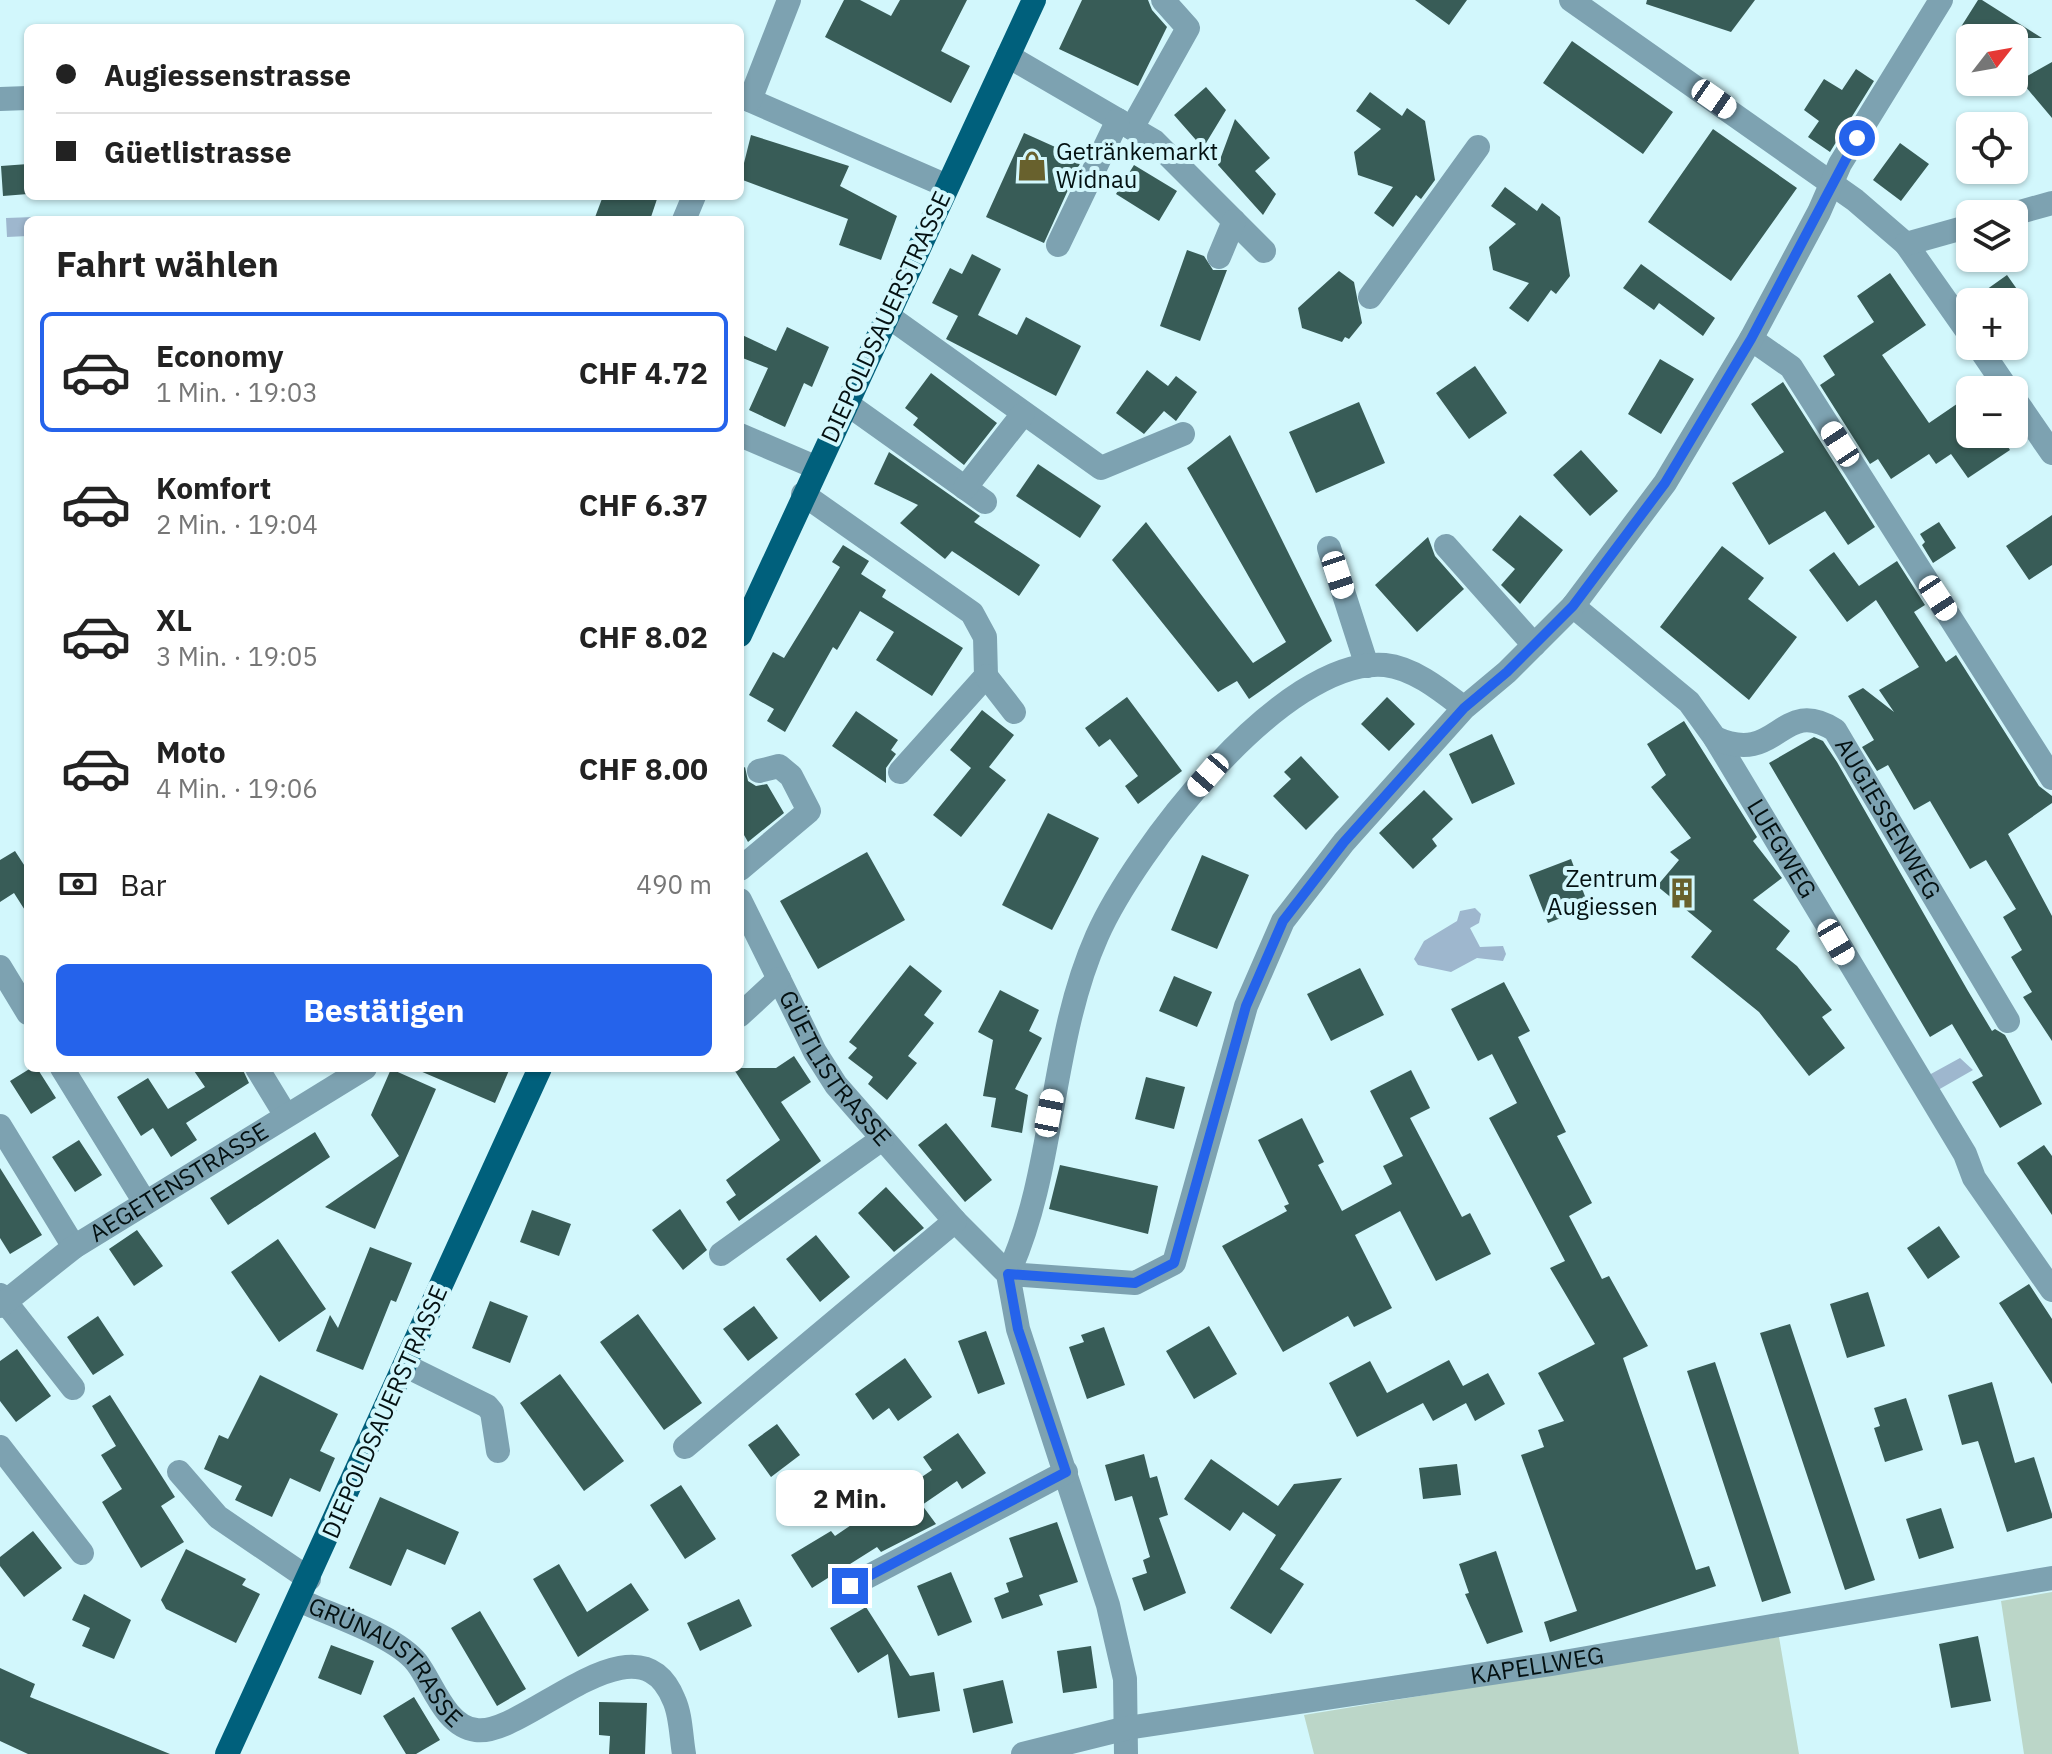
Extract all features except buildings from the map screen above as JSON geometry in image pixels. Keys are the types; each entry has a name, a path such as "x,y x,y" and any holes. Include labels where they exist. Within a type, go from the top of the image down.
{"main road":[{"name":"DIEPOLDSAUERSTRASSE","path":"744,626 815,467 1034,0"},
{"name":"DIEPOLDSAUERSTRASSE","path":"227,1754 538,1072"}],"street":[{"path":"789,0 745,98 947,186"},
{"path":"1058,245 1125,124 1188,28 1163,0"},
{"path":"1571,0 1831,184 1906,244 1956,315"},
{"path":"1008,1274 1135,1283 1174,1263 1246,1006 1283,921 1344,842 1464,708 1573,606 1665,483 1751,339 1831,184 1941,0"},
{"path":"1008,56 1154,141 1264,251"},
{"path":"0,99 24,98"},
{"path":"1370,297 1478,147"},
{"path":"2028,210 2052,203"},
{"path":"1219,257 1234,221"},
{"path":"1906,244 1956,230"},
{"path":"888,316 1101,468 1183,434"},
{"path":"1751,339 1791,367 2052,778"},
{"path":"846,403 975,495 1023,414"},
{"path":"2028,418 2052,453"},
{"path":"744,437 815,467"},
{"path":"803,494 972,613 985,637 986,676 1014,712"},
{"path":"1446,546 1534,645"},
{"path":"1329,548 1367,666"},
{"name":"LUEGWEG","path":"1573,606 1689,702 1715,738 1965,1154 1974,1178 2052,1290"},
{"path":"1126,1754 1125,1679 1108,1605 1018,1329 1008,1274 1024,1238 1068,1019 1097,936 1132,872 1174,814 1222,758 1278,710 1327,678 1346,669 1367,666 1402,669 1440,689 1464,708"},
{"path":"900,772 986,676"},
{"name":"AUGIESSENWEG","path":"1715,738 1736,747 1754,746 1801,719 1819,720 1835,730 2008,1021"},
{"path":"744,866 809,811 791,776 779,766 759,771"},
{"name":"GÜETLISTRASSE","path":"744,908 815,1052 836,1085 955,1221 1008,1274"},
{"path":"0,967 24,1006"},
{"path":"744,1011 779,979"},
{"path":"64,1072 144,1201"},
{"path":"259,1072 285,1114"},
{"name":"AEGETENSTRASSE","path":"1,1301 74,1247 144,1201 353,1072"},
{"path":"0,1126 74,1247"},
{"path":"721,1254 882,1139"},
{"path":"685,1447 955,1221"},
{"path":"1,1301 73,1388"},
{"path":"406,1366 487,1406 492,1412 498,1451"},
{"path":"0,1447 82,1553"},
{"name":"GRÜNAUSTRASSE","path":"179,1472 218,1517 304,1590 396,1645 416,1661 452,1718 475,1730 503,1726 565,1688 624,1668 644,1670 661,1681 674,1700 684,1754"},
{"path":"850,1586 1066,1472"},
{"name":"KAPELLWEG","path":"1023,1754 1127,1728 1567,1662 2052,1578"}],"green space":[{"path":"2052,1592 2052,1754 2024,1754 2001,1601"},
{"path":"1779,1637 1799,1754 1314,1754 1304,1715"}],"water":[{"path":"24,217 24,236 7,237 6,218"},
{"path":"1475,908 1481,914 1479,923 1470,928 1480,947 1503,946 1506,954 1503,961 1477,958 1451,972 1418,965 1414,959 1424,941 1457,921 1460,911"},
{"path":"1960,1058 1973,1070 1938,1090 1929,1075"}],"place":[{"name":"Getränkemarkt Widnau","path":"1032,166"},
{"name":"Zentrum Augiessen","path":"1682,893"}],"route":[{"path":"850,1586 1066,1472 1018,1329 1008,1274 1135,1283 1174,1263 1246,1006 1283,921 1344,842 1464,708 1507,672 1573,606 1665,483 1751,339 1819,212 1840,164 1857,138"}]}
